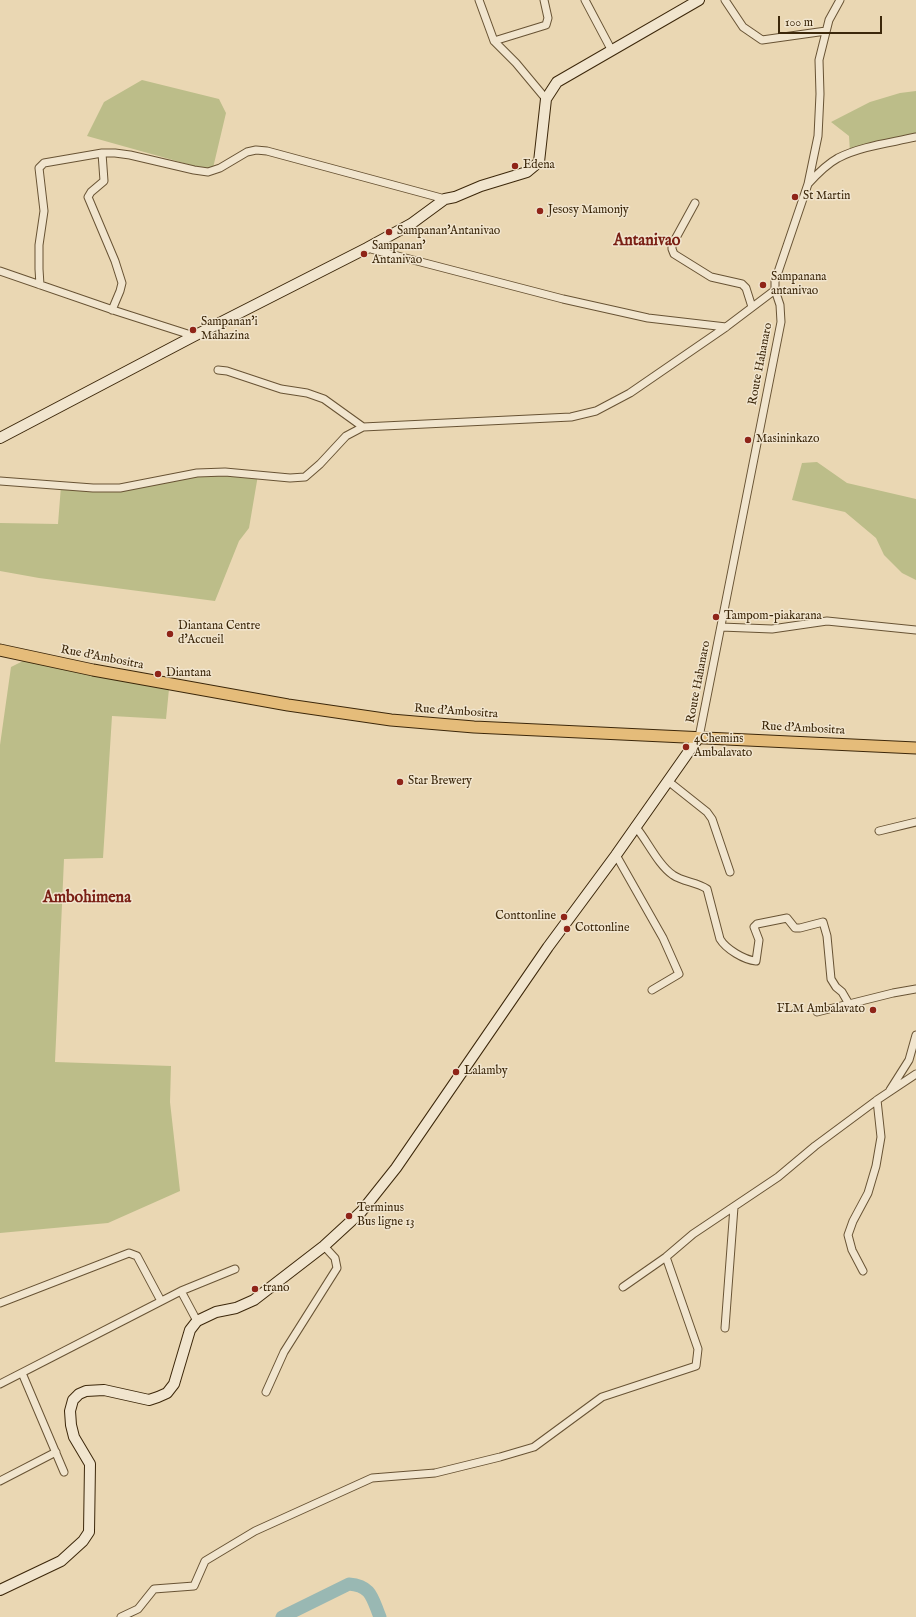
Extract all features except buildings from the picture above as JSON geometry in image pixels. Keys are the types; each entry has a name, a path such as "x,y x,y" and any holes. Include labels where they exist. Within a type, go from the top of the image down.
{"main road":[{"name":"Rue d'Ambositra","path":"0,650 109,673 288,705 391,720 474,727 916,748"}],"street":[{"path":"479,0 494,41 516,63 546,99"},
{"path":"494,41 546,25 548,18 544,0"},
{"path":"585,0 612,51"},
{"path":"0,438 194,336 367,248 411,224 445,199 455,197 481,186 527,172 539,162 546,99 557,82 699,0"},
{"path":"725,0 743,27 762,40 826,31"},
{"name":"Route Hahanaro","path":"699,737 781,322 780,305 775,290 775,281 808,184 818,136 820,94 819,60 829,20 840,0"},
{"path":"808,184 825,167 838,158 878,145 916,137"},
{"path":"40,285 38,269 39,244 44,211 38,168 44,163 102,153 116,153 208,172 220,168 247,152 256,150 267,151 445,199"},
{"path":"102,153 104,181 91,192 88,197 115,261 122,284 112,310"},
{"path":"695,204 672,245 674,254 711,277 742,284 746,288 752,307"},
{"path":"367,248 563,299 648,318 726,327"},
{"path":"0,271 112,310 194,336"},
{"path":"0,481 93,488 120,488 197,473 225,472 290,478 305,476 320,464 346,436 363,427 571,417 596,411 630,393 726,327 775,290"},
{"path":"218,370 281,389 307,393 324,400 363,427"},
{"path":"721,627 772,629 827,621 916,630"},
{"path":"0,1590 62,1561 83,1541 89,1532 90,1464 74,1436 71,1425 70,1411 73,1400 78,1394 95,1390 104,1390 149,1400 158,1398 167,1392 174,1384 190,1330 197,1321 216,1312 236,1308 254,1300 324,1246 361,1212 396,1168 548,947 616,855 699,737"},
{"path":"668,781 707,812 712,819 730,872"},
{"path":"879,832 916,822"},
{"path":"635,826 644,836 661,863 672,875 707,889 720,939 724,945 750,961 756,961 759,940 754,927 757,924 787,918 794,928 800,928 823,922 827,936 830,979 842,992 849,1004"},
{"path":"616,855 663,938 679,974 652,990"},
{"path":"817,1012 916,989"},
{"path":"888,1093 909,1060 916,1035"},
{"path":"623,1287 666,1257 693,1234 778,1177 815,1146 877,1100 916,1074"},
{"path":"863,1271 852,1250 848,1235 853,1221 868,1194 876,1166 881,1137 877,1100"},
{"path":"725,1328 734,1207"},
{"path":"266,1392 284,1352 338,1268 335,1258 324,1246"},
{"path":"0,1303 129,1253 137,1256 161,1301"},
{"path":"121,1617 138,1609 154,1589 194,1586 205,1561 255,1531 372,1478 435,1473 500,1458 534,1447 602,1397 696,1366 698,1354 696,1343 666,1257"},
{"path":"0,1384 181,1291 235,1269"},
{"path":"181,1291 197,1321"},
{"path":"22,1373 64,1472"},
{"path":"0,1481 56,1452"}],"green space":[{"path":"142,80 219,99 226,113 213,168 205,169 87,136 104,102"},
{"path":"916,91 916,137 850,153 849,136 831,122 870,102 900,93"},
{"path":"817,462 847,483 916,499 916,580 902,573 884,555 876,538 845,512 792,500 802,463"},
{"path":"197,473 258,475 249,528 239,541 215,601 39,578 0,571 0,523 58,524 61,486 120,488"},
{"path":"23,661 169,689 166,719 112,716 103,858 64,859 55,1062 171,1066 170,1102 180,1191 108,1223 0,1233 0,745 11,667"}],"waterway":[{"path":"282,1617 349,1584 357,1585 367,1590 373,1599 380,1617"}],"place":[{"name":"Edena","path":"515,166"},
{"name":"St Martin","path":"795,197"},
{"name":"Jesosy Mamonjy","path":"540,211"},
{"name":"Sampanan'Antanivao","path":"389,232"},
{"name":"Sampanan' Antanivao","path":"364,254"},
{"name":"Sampanana antanivao","path":"763,285"},
{"name":"Sampanan'i Mahazina","path":"193,330"},
{"name":"Masininkazo","path":"748,440"},
{"name":"Tampom-piakarana","path":"716,617"},
{"name":"Diantana Centre d'Accueil","path":"170,634"},
{"name":"Diantana","path":"158,674"},
{"name":"4Chemins Ambalavato","path":"686,747"},
{"name":"Star Brewery","path":"400,782"},
{"name":"Conttonline","path":"564,917"},
{"name":"Cottonline","path":"567,929"},
{"name":"FLM Ambalavato","path":"873,1010"},
{"name":"Lalamby","path":"456,1072"},
{"name":"Terminus Bus ligne 13","path":"349,1216"},
{"name":"trano","path":"255,1289"}],"district":[{"name":"Antanivao","path":"647,242"},
{"name":"Ambohimena","path":"87,899"}]}
